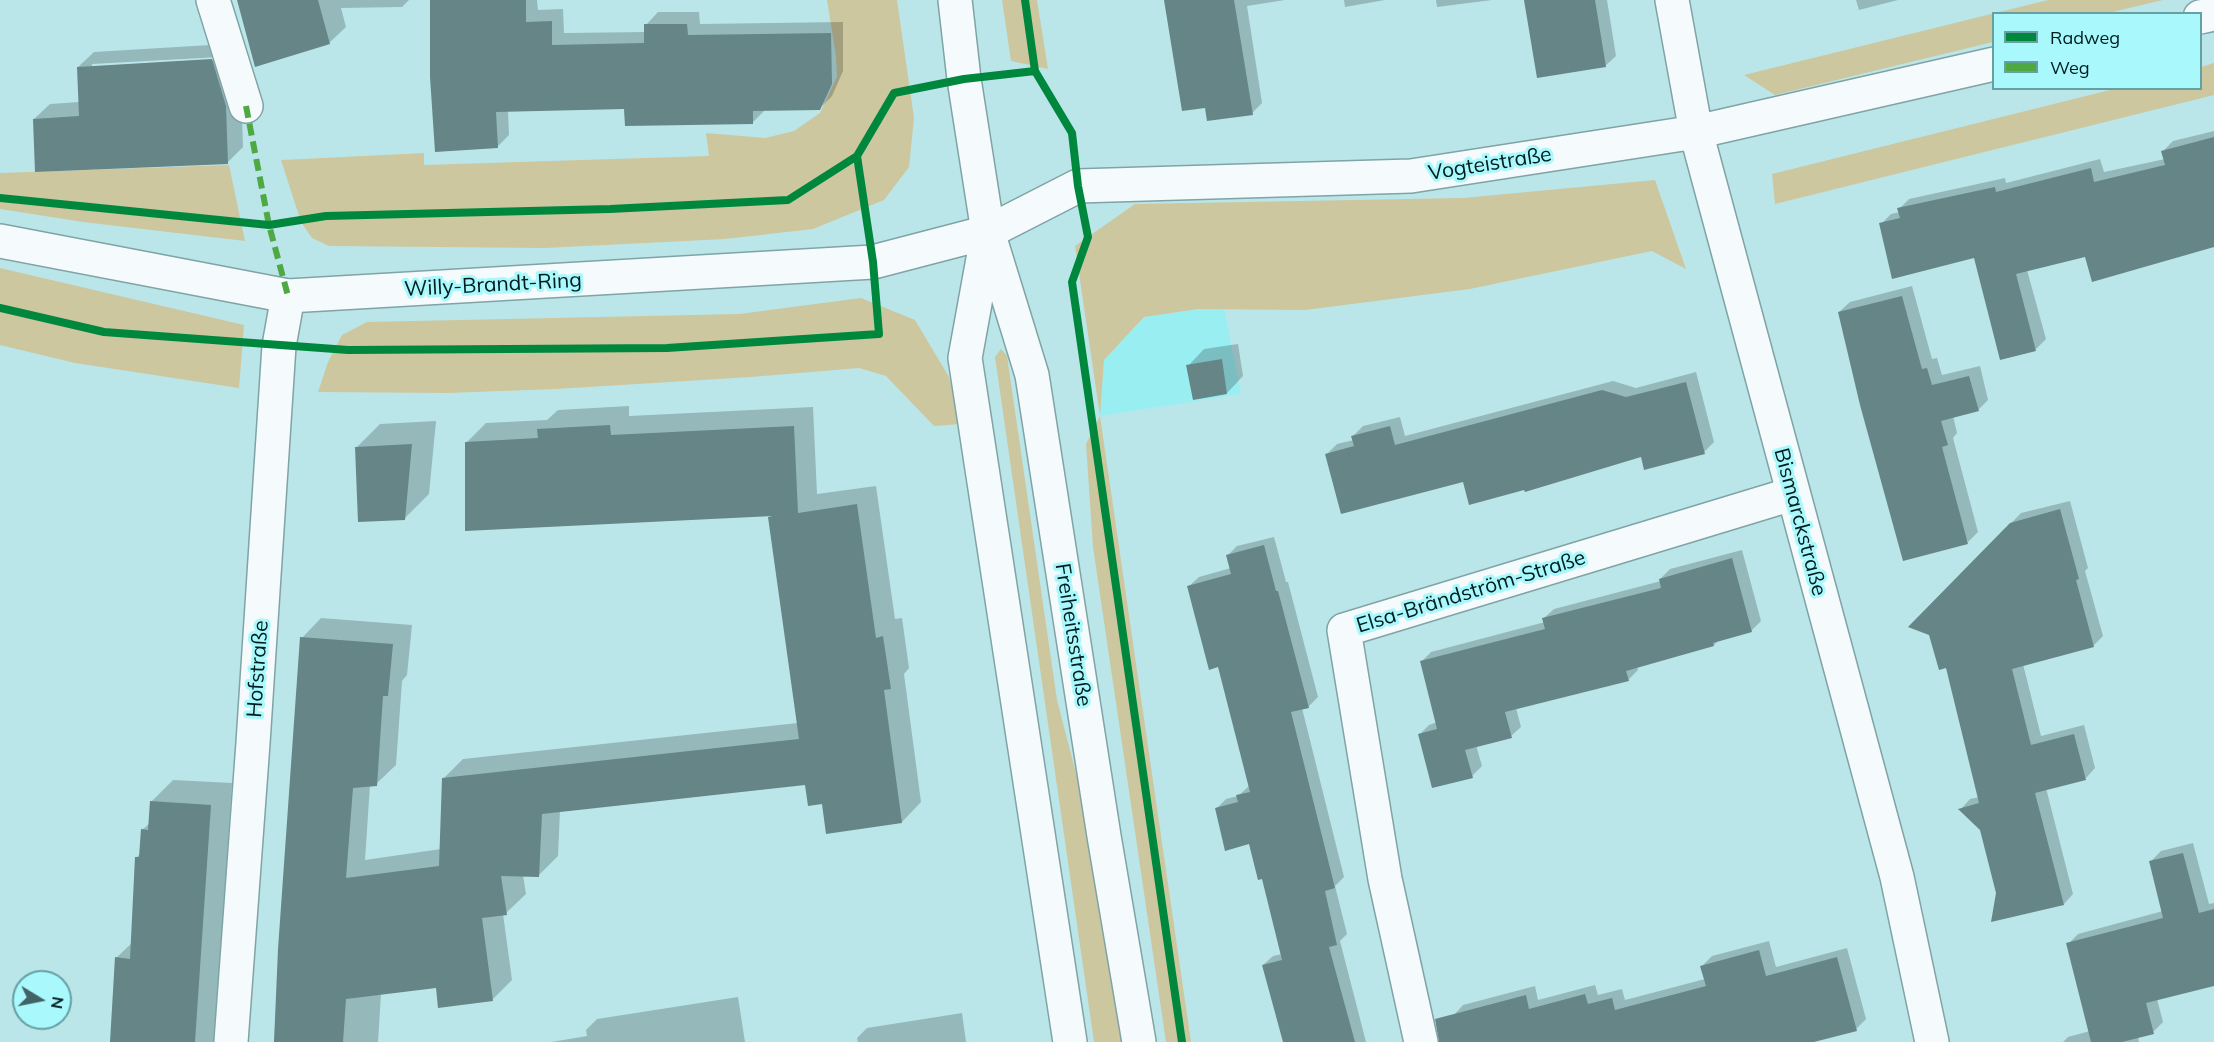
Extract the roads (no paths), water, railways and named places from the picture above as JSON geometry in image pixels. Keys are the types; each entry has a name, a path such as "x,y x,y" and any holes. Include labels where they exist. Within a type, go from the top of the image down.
{"street":[{"path":"213,0 246,106"},
{"name":"Freiheitsstraße","path":"955,0 964,79 988,232 1032,375 1104,836 1139,1042"},
{"name":"Bismarckstraße","path":"1672,0 1696,132 1897,877 1932,1042"},
{"name":"Vogteistraße","path":"988,232 1078,186 1411,176 1696,132 1992,64"},
{"name":"Freiheitsstraße","path":"988,232 965,358 1070,1042"},
{"name":"Willy-Brandt-Ring","path":"0,241 288,296 873,262 988,232"},
{"name":"Hofstraße","path":"231,1042 279,346 288,296"},
{"name":"Elsa-Brändström-Straße","path":"1420,1042 1385,879 1344,630 1792,494"}]}
